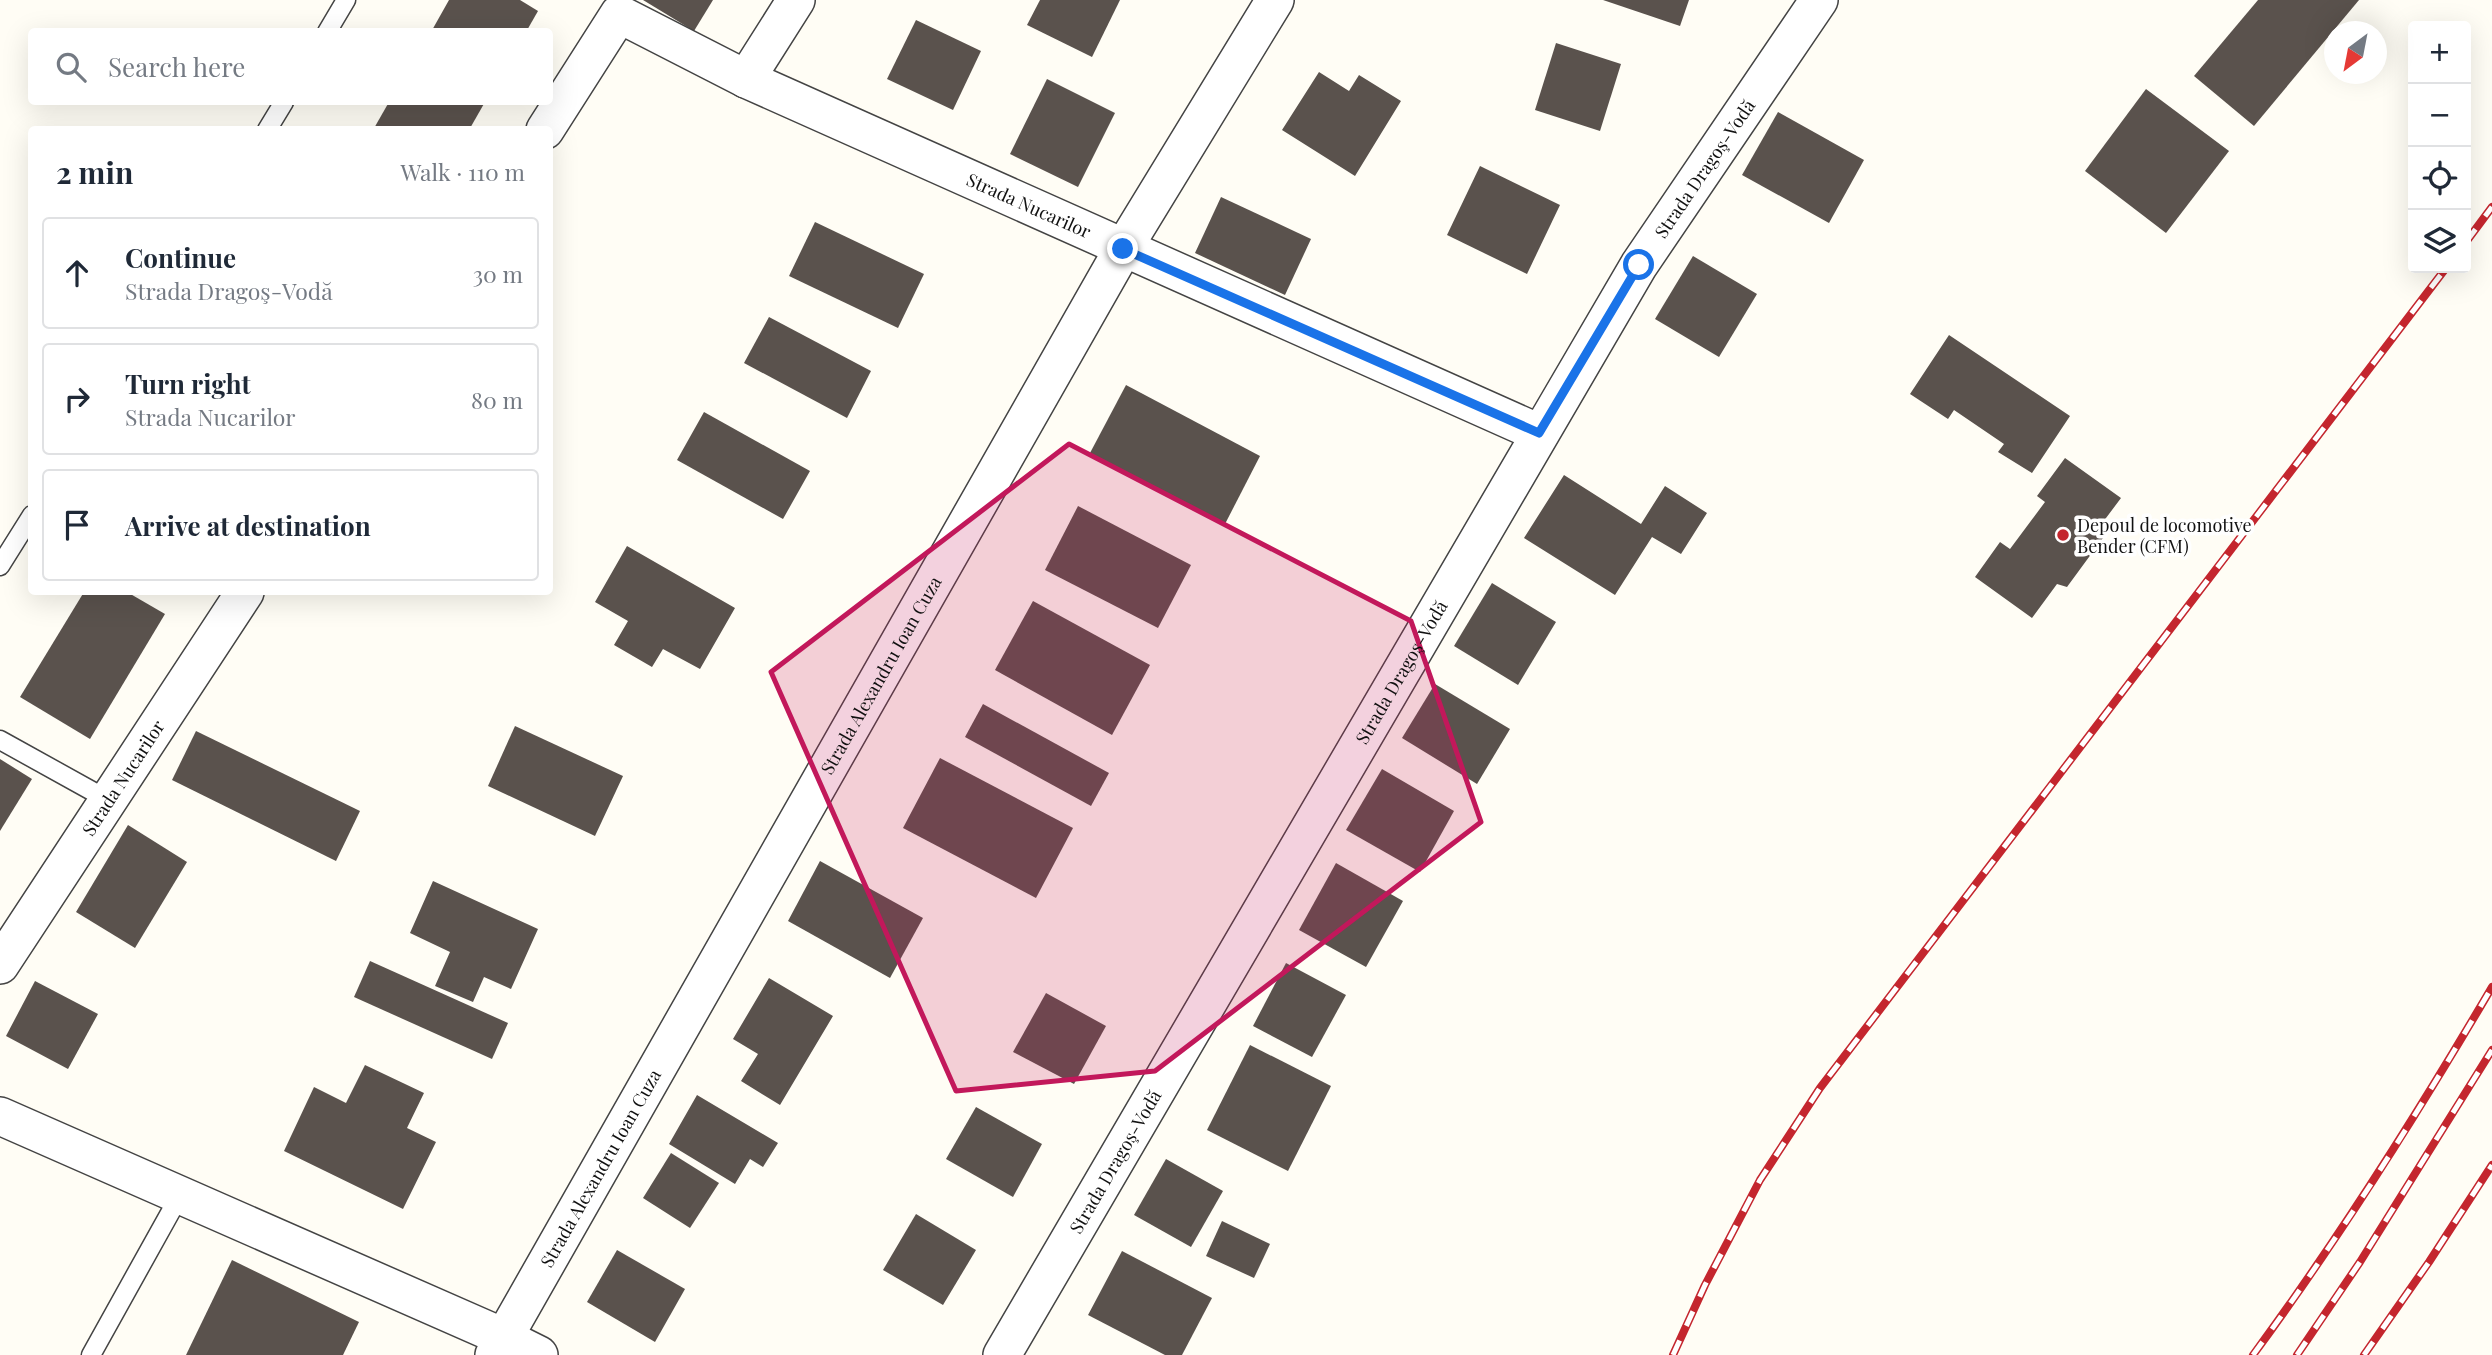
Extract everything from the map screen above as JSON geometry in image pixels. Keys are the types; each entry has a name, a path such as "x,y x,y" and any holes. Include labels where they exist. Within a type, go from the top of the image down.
{"street":[{"path":"747,79 796,0"},
{"name":"Strada Alexandru Ioan Cuza","path":"499,1346 1123,249 1275,0"},
{"name":"Strada Dragoş-Vodă","path":"1002,1355 1639,265 1819,0"},
{"name":"Strada Nucarilor","path":"548,126 620,14 747,79 1539,433"},
{"name":"Strada Nucarilor","path":"0,965 243,595"},
{"path":"0,1116 180,1195 499,1346 539,1355"}],"lane":[{"path":"329,28 346,0"},
{"path":"269,126 282,105"},
{"path":"0,566 28,521"},
{"path":"0,740 110,801"},
{"path":"91,1355 180,1195"}],"highlighted area":[{"path":"1069,444 1411,621 1481,822 1155,1071 956,1091 771,672"}],"building":[{"path":"449,0 520,0 538,11 528,28 433,28"},
{"path":"643,0 713,0 694,31"},
{"path":"1040,0 1120,0 1092,57 1027,25"},
{"path":"1603,0 1689,0 1680,26"},
{"path":"2258,0 2359,0 2342,21 2324,21 2324,42 2254,126 2194,76"},
{"path":"916,20 981,51 953,110 887,79"},
{"path":"1556,43 1621,64 1600,131 1535,110"},
{"path":"1319,72 1349,91 1359,75 1401,101 1355,176 1282,130"},
{"path":"1047,79 1115,113 1078,187 1010,154"},
{"path":"2146,89 2229,151 2166,233 2085,171"},
{"path":"387,105 483,105 471,126 375,126"},
{"path":"1778,112 1864,160 1829,223 1742,175"},
{"path":"1480,166 1560,205 1527,274 1447,235"},
{"path":"1221,197 1311,239 1285,295 1195,253"},
{"path":"815,222 924,274 898,328 789,276"},
{"path":"1693,256 1757,294 1719,357 1655,319"},
{"path":"769,317 871,371 847,418 744,363"},
{"path":"1949,335 2070,416 2032,473 1998,452 2004,444 1954,410 1948,419 1910,394"},
{"path":"1126,385 1260,456 1225,524 1090,453"},
{"path":"704,412 810,471 783,519 677,460"},
{"name":"Depoul de locomotive Bender (CFM)","path":"2065,458 2121,498 2103,522 2111,527 2067,587 2057,584 2032,618 1975,577 2000,542 2010,549 2045,502 2037,496"},
{"path":"1564,475 1641,524 1665,486 1707,513 1681,554 1652,537 1615,595 1524,538"},
{"path":"1078,506 1191,565 1158,628 1045,570"},
{"path":"627,546 735,608 700,669 663,649 652,667 614,645 628,621 595,602"},
{"path":"1492,583 1556,622 1518,685 1454,646"},
{"path":"82,595 132,595 165,614 90,739 20,697"},
{"path":"1033,601 1150,665 1112,735 995,670"},
{"path":"1435,684 1510,729 1477,784 1402,738"},
{"path":"983,704 1109,773 1091,806 965,737"},
{"path":"515,726 623,776 595,836 488,786"},
{"path":"196,731 360,811 336,861 172,780"},
{"path":"940,758 1073,828 1036,898 903,828"},
{"path":"0,759 32,779 0,831"},
{"path":"1382,769 1454,811 1420,872 1346,830"},
{"path":"128,825 187,862 135,948 76,912"},
{"path":"820,861 923,918 890,978 788,921"},
{"path":"1336,863 1403,901 1366,967 1299,930"},
{"path":"433,881 538,929 511,989 484,977 473,1002 435,986 450,952 410,933"},
{"path":"370,961 508,1023 492,1059 354,997"},
{"path":"1286,963 1346,995 1312,1057 1253,1026"},
{"path":"769,978 833,1016 780,1105 741,1081 758,1054 733,1039"},
{"path":"35,981 98,1014 68,1069 6,1036"},
{"path":"1046,993 1106,1026 1074,1084 1013,1052"},
{"path":"1250,1045 1331,1086 1288,1171 1207,1130"},
{"path":"365,1065 424,1093 407,1128 436,1142 403,1209 284,1151 314,1087 346,1103"},
{"path":"697,1095 778,1143 763,1167 750,1159 735,1184 669,1144"},
{"path":"976,1107 1042,1144 1013,1197 946,1159"},
{"path":"671,1153 719,1183 690,1228 643,1198"},
{"path":"1166,1159 1223,1191 1191,1247 1134,1215"},
{"path":"916,1214 976,1250 943,1305 883,1270"},
{"path":"1222,1221 1270,1244 1254,1278 1206,1256"},
{"path":"617,1250 685,1289 655,1342 587,1302"},
{"path":"1122,1251 1212,1298 1182,1355 1165,1355 1088,1315"},
{"path":"232,1260 359,1322 343,1355 186,1355"}],"railway":[{"path":"2471,235 2492,207"},
{"path":"1673,1355 1705,1285 1760,1180 1820,1088 2442,273"},
{"path":"2253,1355 2377,1174 2492,987"},
{"path":"2297,1355 2360,1262 2492,1050"},
{"path":"2364,1355 2492,1165"}],"place":[{"name":"Depoul de locomotive Bender (CFM)","path":"2063,535"}],"route":[{"path":"1123,249 1539,433 1639,265"}]}
